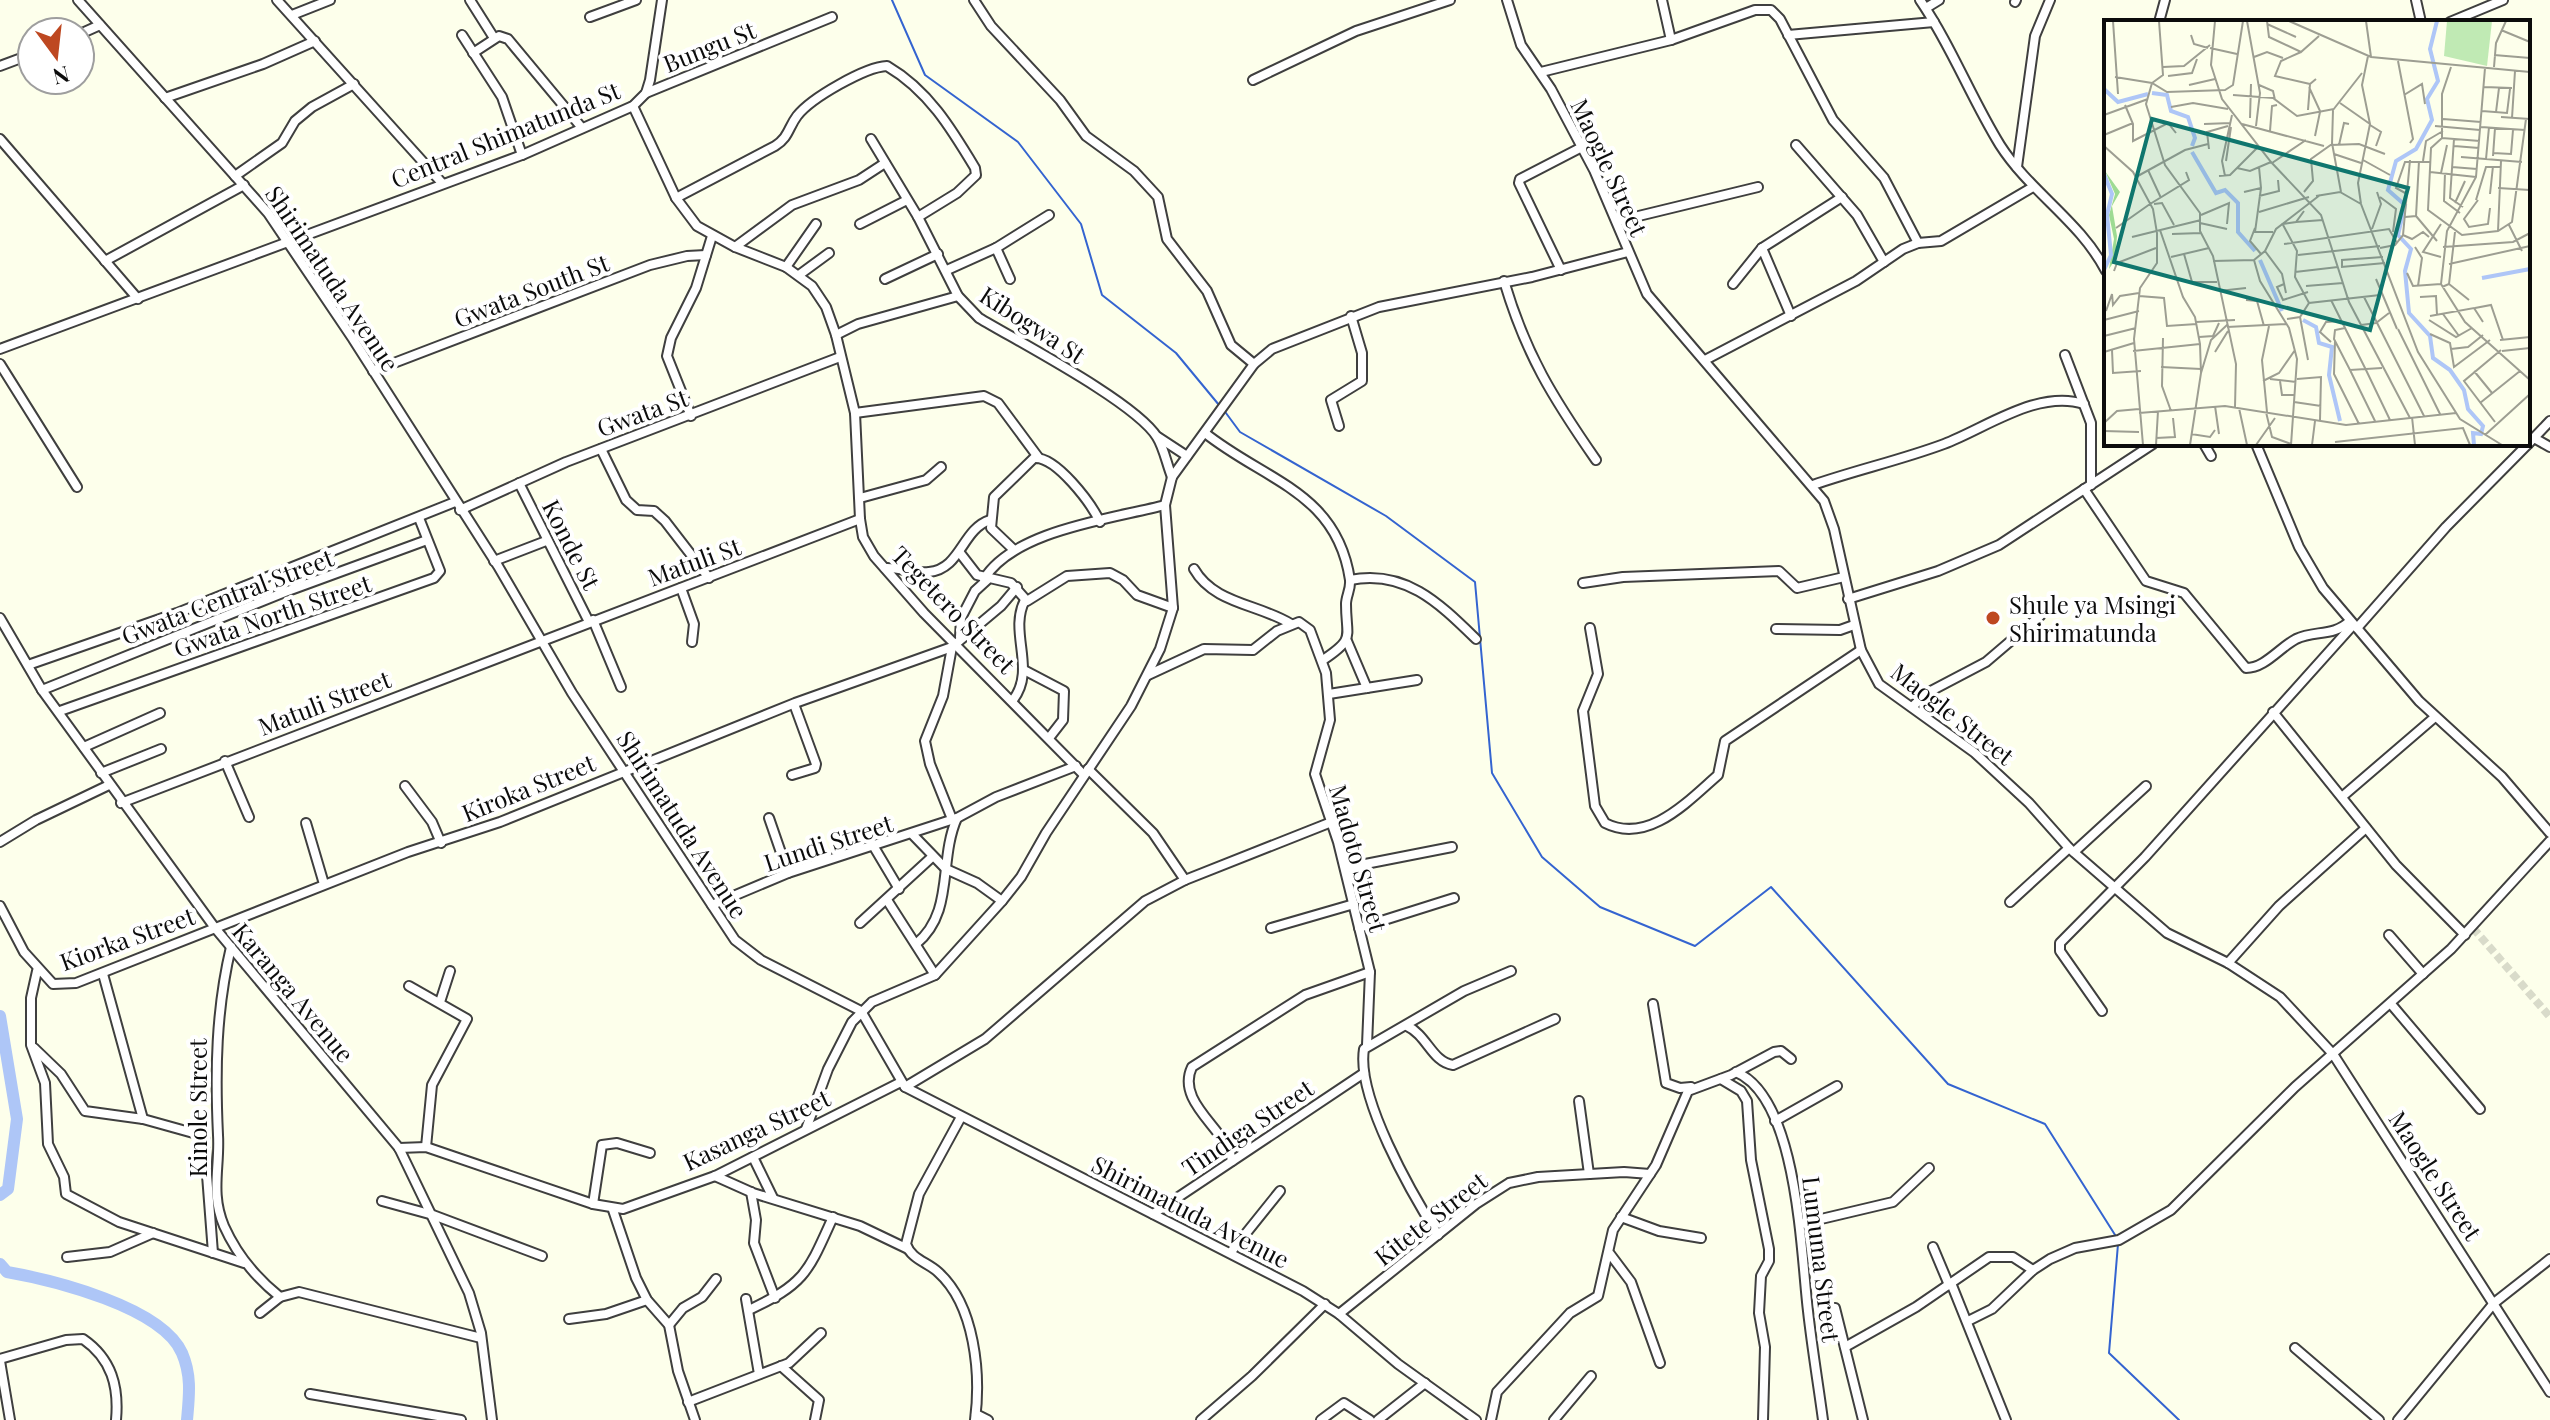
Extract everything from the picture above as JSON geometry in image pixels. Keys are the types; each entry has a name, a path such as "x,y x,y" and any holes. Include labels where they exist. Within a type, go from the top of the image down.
{"street":[{"name":"Shirimatuda Avenue","path":"78,0 244,185 288,242 494,561 624,771 745,950 861,1011"},
{"path":"277,0 442,183"},
{"path":"292,15 330,0"},
{"path":"470,0 494,38"},
{"path":"590,17 636,0"},
{"name":"Central Shimatunda St","path":"0,349 522,155 633,106 646,93 656,51 662,0"},
{"path":"974,0 991,26 1060,100 1086,136 1134,171 1158,197 1167,239 1207,291 1231,345 1254,364"},
{"path":"1253,80 1356,31 1450,0"},
{"name":"Maogle Street","path":"1507,0 1521,45 1541,72 1582,147 1618,221 1647,294 1813,485 1830,514 1861,650 1879,684 1995,770 2072,850 2167,933 2228,963 2294,1008 2333,1054 2550,1392"},
{"path":"1662,0 1671,40"},
{"path":"1755,10 1756,0"},
{"path":"1920,0 2001,145 2033,187 2089,241 2104,267"},
{"path":"1926,8 1939,0"},
{"path":"2017,167 2035,36 2050,0"},
{"path":"2160,20 2165,0"},
{"path":"2416,0 2421,20"},
{"path":"2455,20 2503,0"},
{"path":"1541,72 1671,40 1755,10 1771,10 1788,35 1833,120 1884,178 1918,243"},
{"name":"Bungu St","path":"646,93 832,17"},
{"path":"1788,35 1934,22"},
{"path":"96,27 100,25"},
{"path":"462,35 502,97 522,155"},
{"path":"473,53 494,38 508,39 582,128"},
{"path":"165,98 263,64 315,41"},
{"path":"676,198 787,139 801,111 857,75 887,66 903,76 941,114 976,175 957,193 918,217"},
{"path":"235,176 282,143 295,121 312,107 354,84"},
{"name":"Tegetero Street","path":"633,106 676,198 697,226 712,236 799,275 826,307 855,413 863,537 885,568 1076,766 1153,833 1185,880"},
{"path":"0,139 138,299"},
{"name":"Kibogwa St","path":"871,139 918,217 958,296 979,318 1094,386 1187,456"},
{"path":"1796,145 1857,215 1884,262"},
{"path":"1561,270 1519,183 1520,179 1582,147"},
{"path":"735,247 792,205 859,180 885,163"},
{"path":"105,261 244,185"},
{"path":"1618,221 1758,187"},
{"path":"1705,360 1791,316 1918,243 1941,241 2033,187"},
{"path":"1733,284 1762,248 1842,197"},
{"path":"860,224 907,200"},
{"path":"947,270 996,248 1049,215"},
{"path":"786,267 816,224"},
{"path":"691,416 667,356 712,236"},
{"path":"996,248 1010,279"},
{"path":"1762,248 1791,316"},
{"path":"806,1129 833,1059 861,1011 872,1002 935,975 1002,901 1021,877 1147,675 1173,608 1165,505 1172,477 1254,364 1272,349 1351,316 1411,299 1561,270 1628,252"},
{"path":"799,275 829,253"},
{"path":"885,279 938,254"},
{"name":"Gwata South St","path":"373,371 650,265 706,255"},
{"path":"1504,281 1525,346 1542,380 1596,460"},
{"path":"836,335 858,324 958,296"},
{"path":"1339,426 1331,400 1362,381 1362,353 1351,316"},
{"path":"2065,355 2093,437 2088,487 2146,581 2184,593 2246,668 2256,667 2294,640 2333,633 2353,625"},
{"name":"Gwata St","path":"28,665 177,613 840,357"},
{"path":"0,364 77,487"},
{"path":"855,413 984,396 998,403 1038,457 1063,473 1092,505 1100,522"},
{"path":"1813,485 1944,444 2028,407 2062,399 2084,404"},
{"path":"2550,421 2530,442 2550,447"},
{"path":"1205,433 1299,492 1328,519 1340,540 1350,580 1347,641 1367,688"},
{"path":"1158,437 1172,477"},
{"path":"1848,599 1968,560 2023,531 2150,446"},
{"path":"2205,446 2211,456"},
{"path":"2257,446 2311,571 2353,625 2435,717 2502,777 2550,833"},
{"path":"2102,1011 2059,947 2353,625 2526,446"},
{"path":"601,449 626,500 637,510 654,511 665,521 709,578"},
{"path":"1014,550 991,528 997,490 1038,457"},
{"path":"860,498 926,480 941,467"},
{"name":"Konde St","path":"519,483 546,541 591,621 621,687"},
{"path":"916,944 931,932 938,917 947,842 954,819 939,790 925,741 943,696 961,618 975,591 994,563 1014,550 1044,537 1165,505"},
{"name":"Gwata North Street","path":"60,711 434,578 440,571 419,518"},
{"name":"Matuli St","path":"542,641 860,519"},
{"path":"885,568 928,573 960,553 973,529 990,520"},
{"name":"Gwata Central Street","path":"42,690 427,540"},
{"path":"494,561 546,541"},
{"path":"960,553 985,579 1005,581 1017,587 1025,600"},
{"name":"Madoto Street","path":"1194,569 1218,595 1261,608 1291,624 1299,622 1310,630 1323,660 1330,720 1315,774 1345,868 1370,972 1367,1045"},
{"path":"1583,583 1623,577 1779,571 1792,586 1802,588 1844,577"},
{"path":"1013,700 1021,690 1024,670 1020,615 1025,600 1067,576 1110,573 1123,580 1137,595 1173,608"},
{"path":"1350,580 1377,577 1407,583 1425,594 1476,639"},
{"name":"Kiroka Street","path":"215,928 956,643 1001,606 1017,587"},
{"path":"681,588 694,624 692,642"},
{"path":"1912,707 1927,693 1986,662 2040,616"},
{"name":"Karanga Avenue","path":"0,618 42,690 60,711 121,803 215,928 399,1148 463,1275 481,1338 492,1420"},
{"path":"1147,675 1204,649 1253,650 1291,624"},
{"path":"1776,629 1840,630 1854,625"},
{"path":"1590,628 1598,674 1583,711 1595,806 1605,823 1623,828 1645,829 1660,822 1718,775 1725,741 1861,650"},
{"name":"Matuli Street","path":"121,803 542,641"},
{"path":"1323,660 1347,641"},
{"path":"1024,670 1064,691 1063,720 1049,738"},
{"path":"1329,694 1417,680"},
{"path":"792,775 815,768 816,764 794,704"},
{"path":"2273,712 2396,865 2465,935"},
{"path":"84,747 160,713"},
{"path":"2343,796 2435,717"},
{"path":"101,773 161,749"},
{"path":"225,761 249,817"},
{"name":"Lundi Street","path":"712,905 788,873 913,835 1076,766"},
{"path":"0,842 36,820 109,785"},
{"path":"405,786 432,822 441,843"},
{"path":"2010,902 2146,786"},
{"path":"769,818 788,873"},
{"path":"306,823 324,884"},
{"name":"Kasanga Street","path":"613,1210 636,1206 715,1176 806,1129 902,1085 985,1039 1129,913 1185,880 1329,823"},
{"path":"2228,963 2279,906 2366,828"},
{"path":"913,835 946,869 977,883 1002,901"},
{"path":"1968,1321 1992,1309 2033,1270 2064,1251 2119,1240 2171,1210 2263,1117 2465,935 2550,841"},
{"path":"874,847 899,889"},
{"path":"1345,868 1452,847"},
{"path":"860,923 932,857"},
{"path":"1359,928 1454,898"},
{"path":"887,900 935,975"},
{"path":"1271,928 1354,904"},
{"name":"Kiorka Street","path":"0,906 37,971 53,984 63,986 103,974 215,928"},
{"path":"2389,935 2423,974"},
{"name":"Kinole Street","path":"231,947 219,995 218,1138 214,1173 223,1224 244,1263 280,1297"},
{"path":"37,971 31,998 31,1045 45,1083 48,1144 64,1177 66,1194 119,1222 244,1263"},
{"path":"440,1002 450,971"},
{"path":"1438,1235 1406,1185 1364,1073 1367,1045 1407,1026 1464,991 1511,971"},
{"path":"1232,1161 1230,1151 1200,1110 1190,1089 1188,1074 1192,1067 1305,995 1370,972"},
{"path":"103,974 143,1119"},
{"path":"409,986 467,1019 432,1085 426,1147"},
{"path":"1653,1004 1666,1083 1680,1088 1721,1079 1774,1052 1781,1051 1791,1059"},
{"path":"2391,1004 2480,1109"},
{"path":"861,1011 902,1085"},
{"path":"1407,1026 1423,1036 1438,1059 1453,1065 1555,1019"},
{"path":"31,1045 61,1074 85,1111 143,1119 204,1136 213,1253"},
{"name":"Lumuma Street","path":"1736,1072 1752,1085 1775,1121 1792,1173 1823,1420"},
{"name":"Tindiga Street","path":"1153,1214 1364,1073"},
{"path":"1721,1079 1741,1091 1747,1101 1751,1160 1769,1249 1769,1261 1761,1276 1759,1313 1765,1347 1763,1420"},
{"name":"Shirimatuda Avenue","path":"902,1085 1231,1252 1325,1304 1476,1420"},
{"path":"1775,1121 1837,1086"},
{"path":"1491,1420 1491,1408 1497,1392 1570,1313 1598,1296 1613,1230 1650,1174 1683,1097 1692,1087"},
{"path":"1579,1101 1589,1174"},
{"path":"908,1249 919,1194 961,1117"},
{"path":"593,1204 602,1145 617,1143 650,1153"},
{"path":"399,1148 426,1147 613,1210 636,1278 647,1300 669,1325 695,1420"},
{"path":"753,1157 773,1198"},
{"path":"1800,1224 1893,1202 1929,1168"},
{"name":"Kitete Street","path":"1339,1314 1509,1183 1538,1177 1650,1174"},
{"path":"715,1176 751,1192 833,1217 908,1249 938,1272 960,1303 973,1354 976,1417 988,1420"},
{"path":"1231,1252 1280,1191"},
{"path":"751,1192 756,1220 754,1243 775,1298"},
{"path":"382,1201 433,1215 542,1256"},
{"path":"749,1310 775,1298 804,1277 833,1217"},
{"path":"1621,1217 1659,1231 1701,1238"},
{"path":"67,1257 110,1252 154,1233"},
{"path":"1933,1247 1968,1321 2006,1420"},
{"path":"1610,1254 1631,1282 1660,1363"},
{"path":"1845,1347 1995,1255 2023,1261 2033,1270"},
{"path":"2398,1420 2494,1303 2550,1259"},
{"path":"669,1325 683,1308 702,1297 716,1279"},
{"path":"260,1313 280,1297 299,1292 481,1338"},
{"path":"746,1299 759,1374"},
{"path":"569,1319 606,1314 647,1300"},
{"path":"1201,1420 1252,1376 1325,1304"},
{"path":"1835,1308 1863,1420"},
{"path":"688,1402 781,1366 821,1333"},
{"path":"10,1420 0,1360 66,1340 83,1339 106,1361 115,1381 116,1420"},
{"path":"2295,1348 2379,1420"},
{"path":"781,1366 819,1400 815,1420"},
{"path":"1554,1420 1591,1376"},
{"path":"1378,1420 1425,1383"},
{"path":"310,1394 461,1420"},
{"path":"1321,1420 1344,1403 1367,1419"}],"waterway":[{"path":"892,0 925,75 1018,142 1081,224 1102,295 1176,353 1219,405"},
{"path":"1223,409 1240,432 1386,516 1475,582 1492,773 1542,857 1600,907 1695,946 1771,887 1948,1084 2045,1124 2117,1238"},
{"path":"0,1016 17,1119 8,1189 0,1195"},
{"path":"2118,1244 2109,1353 2179,1420"},
{"path":"0,1264 7,1272 77,1289 130,1309 171,1337 182,1353 187,1370 187,1420"}],"tunnel":[{"path":"2473,928 2550,1017"}],"place":[{"name":"Shule ya Msingi Shirimatunda","path":"1993,618"}]}
